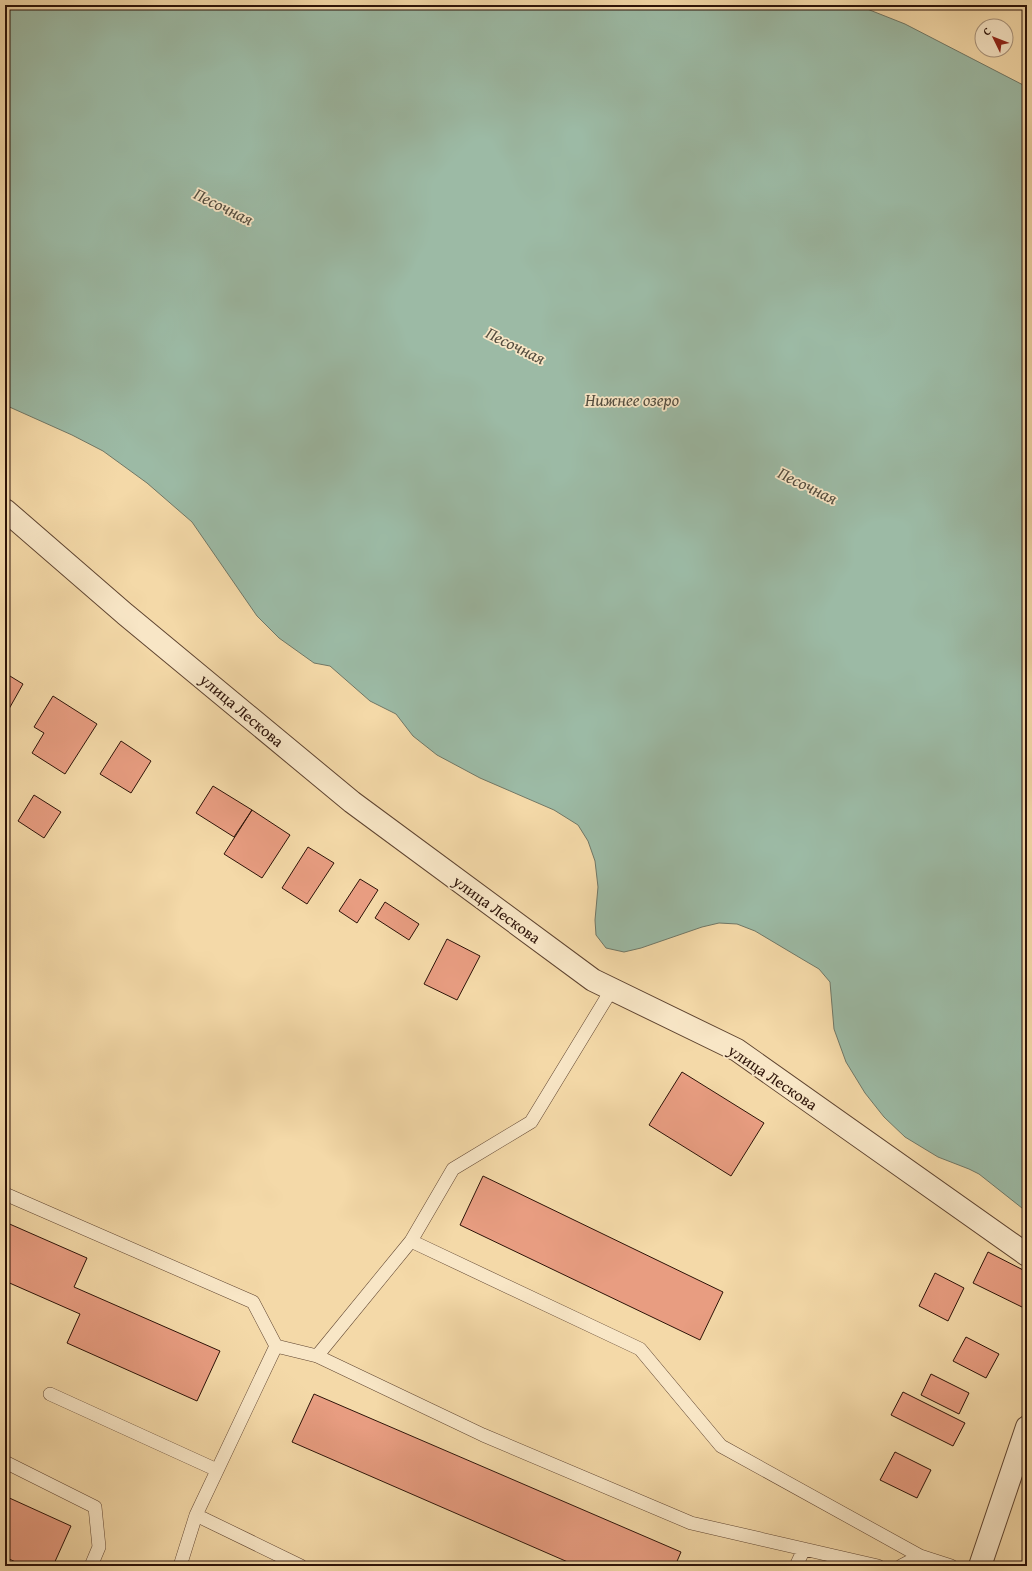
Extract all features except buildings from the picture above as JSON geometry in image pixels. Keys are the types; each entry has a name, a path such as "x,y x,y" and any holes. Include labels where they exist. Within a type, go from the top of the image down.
{"street":[{"name":"улица Лескова","path":"5,510 125,614 352,802 593,980 737,1050 1027,1255"},
{"path":"980,1566 1027,1428"}],"lane":[{"path":"317,1356 411,1241 453,1169 531,1122 612,989"},
{"path":"5,1194 253,1302 276,1346 317,1356 483,1435 691,1523 878,1566"},
{"path":"411,1241 640,1349 721,1446 920,1556 951,1566"},
{"path":"180,1566 196,1515 276,1346"},
{"path":"50,1394 217,1470"},
{"path":"5,1462 95,1507 99,1547 91,1566"},
{"path":"196,1515 301,1566"},
{"path":"796,1566 804,1549"},
{"path":"901,1566 920,1556"}],"water":[{"name":"Нижнее озеро","path":"5,5 857,5 905,24 1027,87 1027,1212 979,1174 938,1157 905,1137 884,1117 865,1093 846,1062 834,1029 830,982 819,969 755,931 737,924 719,923 702,927 641,948 624,952 606,948 596,935 595,920 598,887 595,861 588,841 578,825 554,810 480,778 437,755 413,736 396,714 370,701 330,666 314,663 279,638 257,616 192,522 147,483 103,451 72,435 5,405"}],"water label":[{"name":"Песочная","path":"224,206"},
{"name":"Песочная","path":"516,345"},
{"name":"Песочная","path":"808,485"}]}
